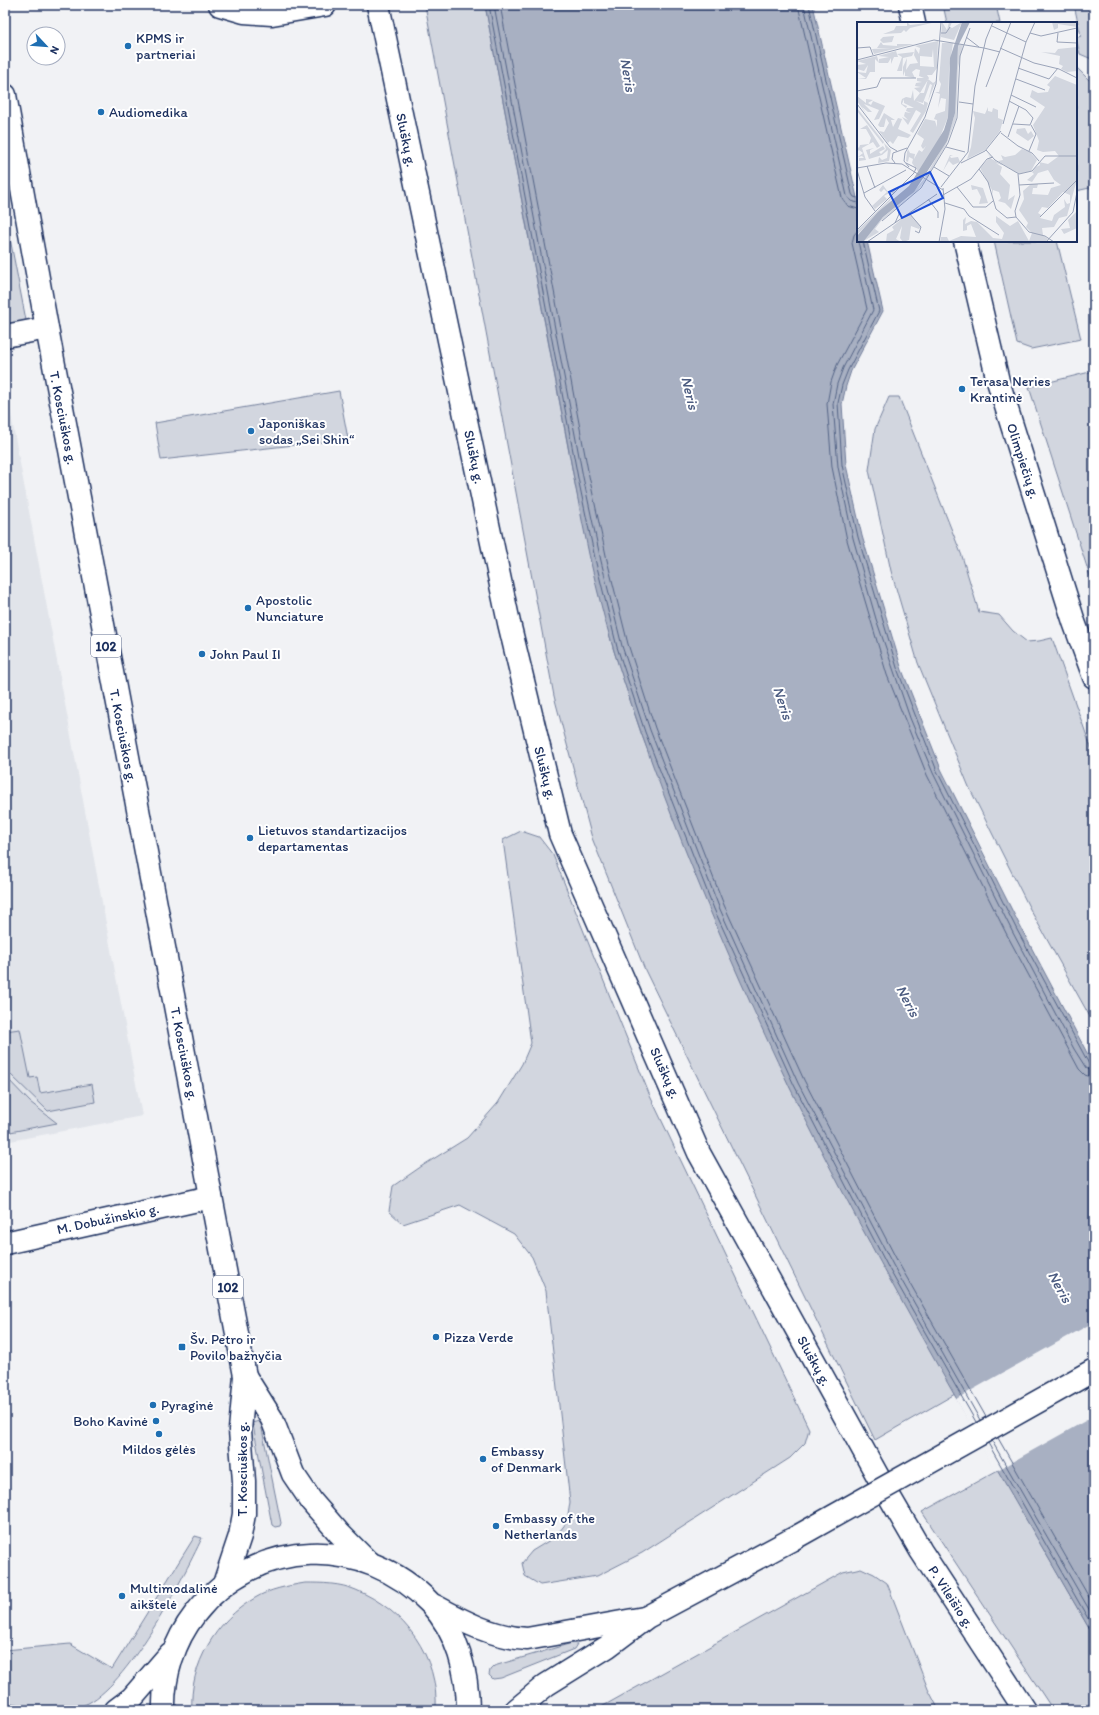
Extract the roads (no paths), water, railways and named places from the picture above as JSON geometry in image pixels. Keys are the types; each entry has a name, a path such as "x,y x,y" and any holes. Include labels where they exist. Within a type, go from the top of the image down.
{"main road":[{"path":"220,5 244,12 272,14 325,5"},
{"name":"Sluškų g.","path":"378,5 509,623 560,834 700,1153 881,1482"},
{"path":"910,5 914,22"},
{"name":"T. Kosciuškos g.","path":"5,95 47,328 245,1376 240,1430 244,1481 244,1514 240,1536 224,1584"},
{"name":"Olimpiečių g.","path":"965,242 998,381 1074,622 1094,677"},
{"path":"5,336 47,328"},
{"name":"M. Dobužinskio g.","path":"5,1243 211,1197"},
{"path":"516,1710 546,1685 607,1647 647,1617 791,1540 1094,1370"},
{"name":"T. Kosciuškos g.","path":"245,1376 272,1420 293,1474 312,1502 339,1533 367,1561"},
{"name":"P. Vileišio g.","path":"881,1482 921,1552 1025,1710"},
{"path":"116,1710 132,1698 175,1648 191,1619 204,1602 224,1584 250,1568 278,1558 308,1553 338,1554 367,1561 393,1573 415,1589 432,1605 451,1634 462,1661 468,1691 468,1710"},
{"path":"432,1605 466,1623 510,1638 527,1639 647,1617"},
{"path":"164,1710 167,1675 175,1648"}],"water":[{"name":"Neris","path":"485,5 813,5 857,198 857,242 867,242 883,311 851,371 842,404 846,465 862,536 902,670 941,769 1020,926 1094,1066 1094,1637 899,1297 825,1158 790,1088 741,982 673,820 633,710 605,622 589,555"}],"place":[{"name":"KPMS ir partneriai","path":"128,46"},
{"name":"Audiomedika","path":"101,112"},
{"name":"Terasa Neries Krantinė","path":"962,389"},
{"name":"Japoniškas sodas „Sei Shin“","path":"251,431"},
{"name":"Apostolic Nunciature","path":"248,608"},
{"name":"John Paul II","path":"202,654"},
{"name":"Lietuvos standartizacijos departamentas","path":"250,838"},
{"name":"Pizza Verde","path":"436,1337"},
{"name":"Šv. Petro ir Povilo bažnyčia","path":"182,1347"},
{"name":"Pyraginė","path":"153,1405"},
{"name":"Boho Kavinė","path":"156,1421"},
{"name":"Mildos gėlės","path":"159,1434"},
{"name":"Embassy of Denmark","path":"483,1459"},
{"name":"Embassy of the Netherlands","path":"496,1526"},
{"name":"Multimodalinė aikštelė","path":"122,1596"}]}
